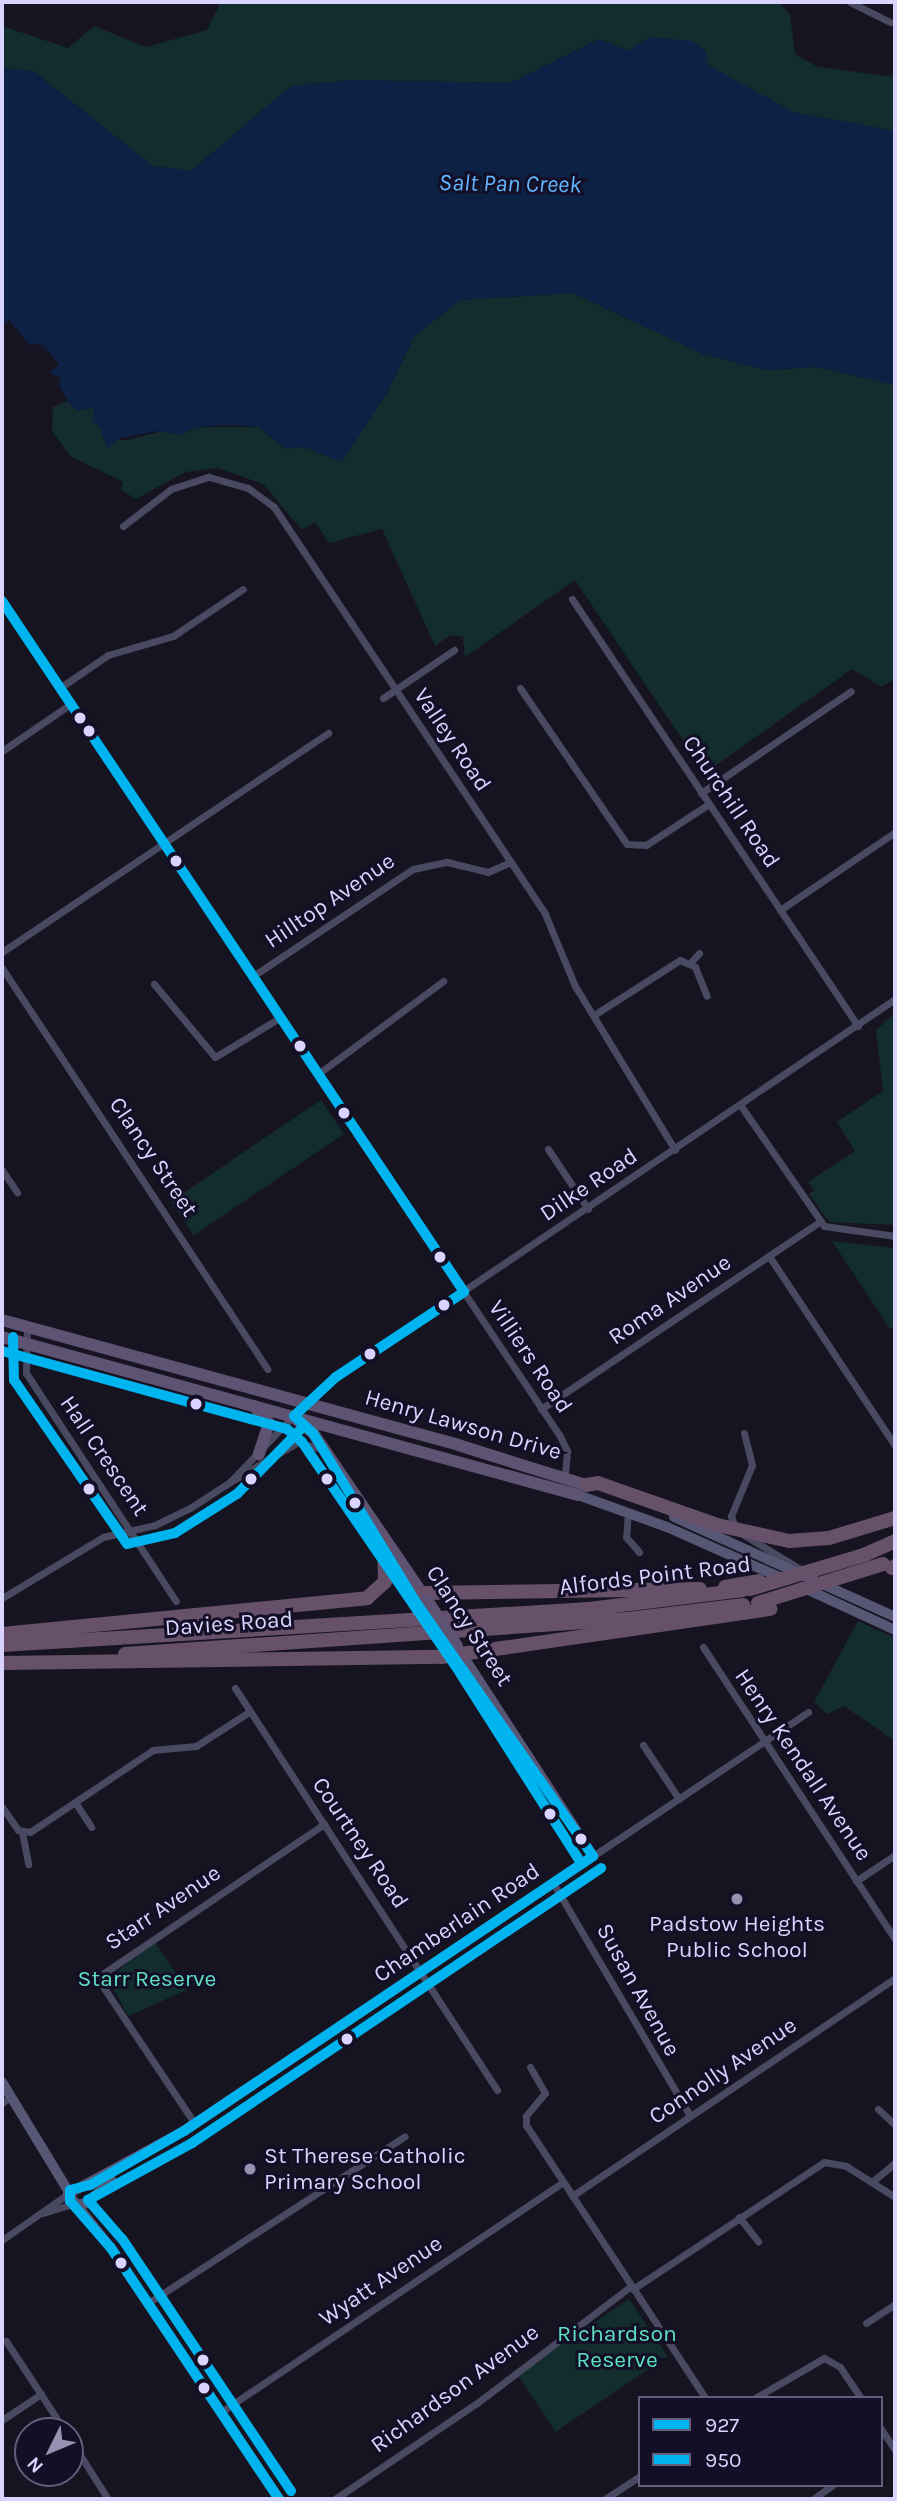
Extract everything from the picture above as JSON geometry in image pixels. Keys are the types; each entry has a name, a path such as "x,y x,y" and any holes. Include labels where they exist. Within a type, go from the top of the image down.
{"highway":[{"path":"582,1490 598,1483 736,1530 802,1541 863,1528 895,1516"},
{"path":"2,1634 368,1598 386,1578 384,1541"},
{"name":"Alfords Point Road","path":"457,1624 726,1590 792,1578 864,1555 895,1541"},
{"name":"Alfords Point Road","path":"457,1624 648,1618 765,1606 892,1564"},
{"path":"421,1598 726,1590"},
{"path":"2,1663 454,1651 765,1606"},
{"name":"Davies Road","path":"2,1645 457,1624"},
{"name":"Davies Road","path":"2,1663 457,1624"}],"main road":[{"name":"Henry Lawson Drive","path":"2,1320 565,1476 582,1490 895,1630"},
{"name":"Henry Lawson Drive","path":"2,1337 254,1406 582,1490 684,1521 895,1618"},
{"path":"294,1416 306,1403"},
{"path":"254,1406 269,1423 258,1454"},
{"name":"Clancy Street","path":"294,1416 324,1450 454,1651 593,1856"},
{"path":"334,1465 328,1441 342,1429"},
{"name":"Chamberlain Road","path":"74,2195 195,2124 593,1856"},
{"path":"2,2082 6,2099 53,2161 279,2499"},
{"name":"Chamberlain Road","path":"89,2201 126,2165"},
{"path":"74,2195 89,2201 110,2247"},
{"path":"74,2195 89,2201"}],"street":[{"path":"850,2 890,22"},
{"name":"Valley Road","path":"124,526 141,508 187,482 218,478 257,492 282,518 550,922 571,977 675,1150"},
{"path":"61,687 108,655 173,636 243,589"},
{"name":"Churchill Road","path":"572,599 858,1026"},
{"name":"Villiers Road","path":"2,601 566,1447 565,1476"},
{"path":"383,698 454,649"},
{"path":"520,688 627,844 646,845 709,804"},
{"path":"701,793 851,691"},
{"path":"2,751 72,703"},
{"path":"2,953 328,733"},
{"path":"780,910 895,832"},
{"name":"Hilltop Avenue","path":"253,976 413,869 447,862 488,872 510,862"},
{"path":"691,962 699,953"},
{"path":"594,1015 676,961 691,962"},
{"path":"691,962 707,996"},
{"name":"Clancy Street","path":"2,968 267,1369"},
{"path":"318,1074 443,981"},
{"path":"154,984 215,1056 281,1017"},
{"name":"Dilke Road","path":"306,1403 464,1292 895,999"},
{"path":"741,1106 819,1222 836,1230 895,1236"},
{"path":"548,1149 588,1209"},
{"path":"2,1170 17,1192"},
{"name":"Roma Avenue","path":"541,1409 819,1222"},
{"path":"769,1256 895,1446"},
{"name":"Hall Crescent","path":"27,1327 23,1342 26,1373 176,1601"},
{"path":"230,1482 294,1416"},
{"path":"744,1433 752,1458 731,1516 736,1530 815,1579"},
{"path":"2,1598 103,1537 169,1520 298,1442 324,1450"},
{"path":"628,1511 626,1537 639,1552"},
{"name":"Henry Kendall Avenue","path":"703,1647 895,1939"},
{"name":"Courtney Road","path":"235,1688 422,1971 496,2090"},
{"path":"22,1832 75,1802 153,1750 196,1746 249,1712"},
{"name":"Chamberlain Road","path":"593,1856 808,1712"},
{"path":"643,1745 679,1799"},
{"path":"75,1802 91,1827"},
{"path":"2,1807 22,1832 28,1864"},
{"name":"Starr Avenue","path":"195,2124 104,1988 102,1977 113,1965 324,1824"},
{"path":"856,1881 895,1855"},
{"name":"Susan Avenue","path":"553,1883 690,2116"},
{"name":"Connolly Avenue","path":"572,2196 895,1978"},
{"path":"530,2067 545,2093 526,2116 526,2125 704,2396"},
{"path":"878,2109 895,2125"},
{"path":"148,2303 405,2136"},
{"name":"Richardson Avenue","path":"335,2499 477,2403 632,2287 824,2162 838,2163 895,2197"},
{"path":"872,2182 895,2163"},
{"name":"Wyatt Avenue","path":"220,2412 563,2182"},
{"name":"Chamberlain Road","path":"2,2240 39,2214 74,2195"},
{"path":"739,2217 758,2241"},
{"path":"866,2323 895,2304"},
{"path":"6,2341 56,2417"},
{"path":"758,2396 811,2362 830,2360 859,2396"},
{"path":"2,2420 41,2394"},
{"path":"883,2432 894,2447"},
{"path":"84,2461 108,2499"},
{"path":"605,2499 638,2477"},
{"path":"813,2499 830,2487"}],"green space":[{"path":"221,2 778,2 790,14 795,54 818,67 895,77 895,131 793,112 650,37 628,51 599,39 510,83 353,80 291,86 191,171 153,166 33,71 2,68 2,26 68,48 94,26 146,47 207,30"},
{"path":"573,293 703,354 766,370 817,367 895,385 895,678 882,687 852,669 705,773 575,580 465,657 463,637 451,635 435,646 382,529 329,543 315,522 302,530 263,484 218,468 185,472 136,499 121,490 123,482 70,456 52,431 53,407 67,401 77,410 94,408 105,439 127,440 167,430 179,435 196,427 259,427 281,446 305,447 341,462 386,394 414,337 460,300"},
{"path":"895,1013 895,1225 829,1222 809,1194 814,1190 808,1182 855,1151 837,1122 883,1091 876,1030"},
{"path":"321,1100 344,1134 194,1235 171,1201"},
{"path":"832,1241 895,1248 895,1326 890,1329"},
{"path":"858,1621 895,1638 895,1741 844,1706 827,1714 814,1702"},
{"name":"Starr Reserve","path":"155,1942 187,1990 128,2016 108,1978"},
{"name":"Richardson Reserve","path":"629,2299 668,2356 556,2432 517,2374"}],"water":[{"name":"Salt Pan Creek","path":"650,37 692,41 706,51 708,65 793,112 895,131 895,385 817,367 766,370 703,354 573,293 460,300 414,337 386,394 341,462 305,447 285,449 259,427 229,425 196,427 179,435 158,431 120,438 107,448 100,427 92,421 94,408 77,410 67,401 58,382 62,378 50,373 59,364 40,343 31,346 9,320 2,325 2,68 33,71 153,166 191,171 291,86 353,80 510,83 599,39 628,51"}],"transit line":[{"name":"927","path":"2,601 464,1292"},
{"name":"927","path":"294,1416 336,1377 464,1292"},
{"name":"950","path":"13,1337 14,1380 127,1544 175,1533 237,1494 304,1426"},
{"name":"950","path":"2,1351 287,1429 302,1442 460,1673 581,1863"},
{"name":"927","path":"294,1416 313,1433 415,1601 593,1856"},
{"name":"927","path":"279,2499 110,2247 70,2201 70,2190 90,2185 184,2131 593,1856"},
{"name":"950","path":"291,2491 122,2239 88,2200 192,2143 601,1868"}],"place":[{"name":"Padstow Heights Public School","path":"737,1899"},
{"name":"St Therese Catholic Primary School","path":"250,2169"}]}
